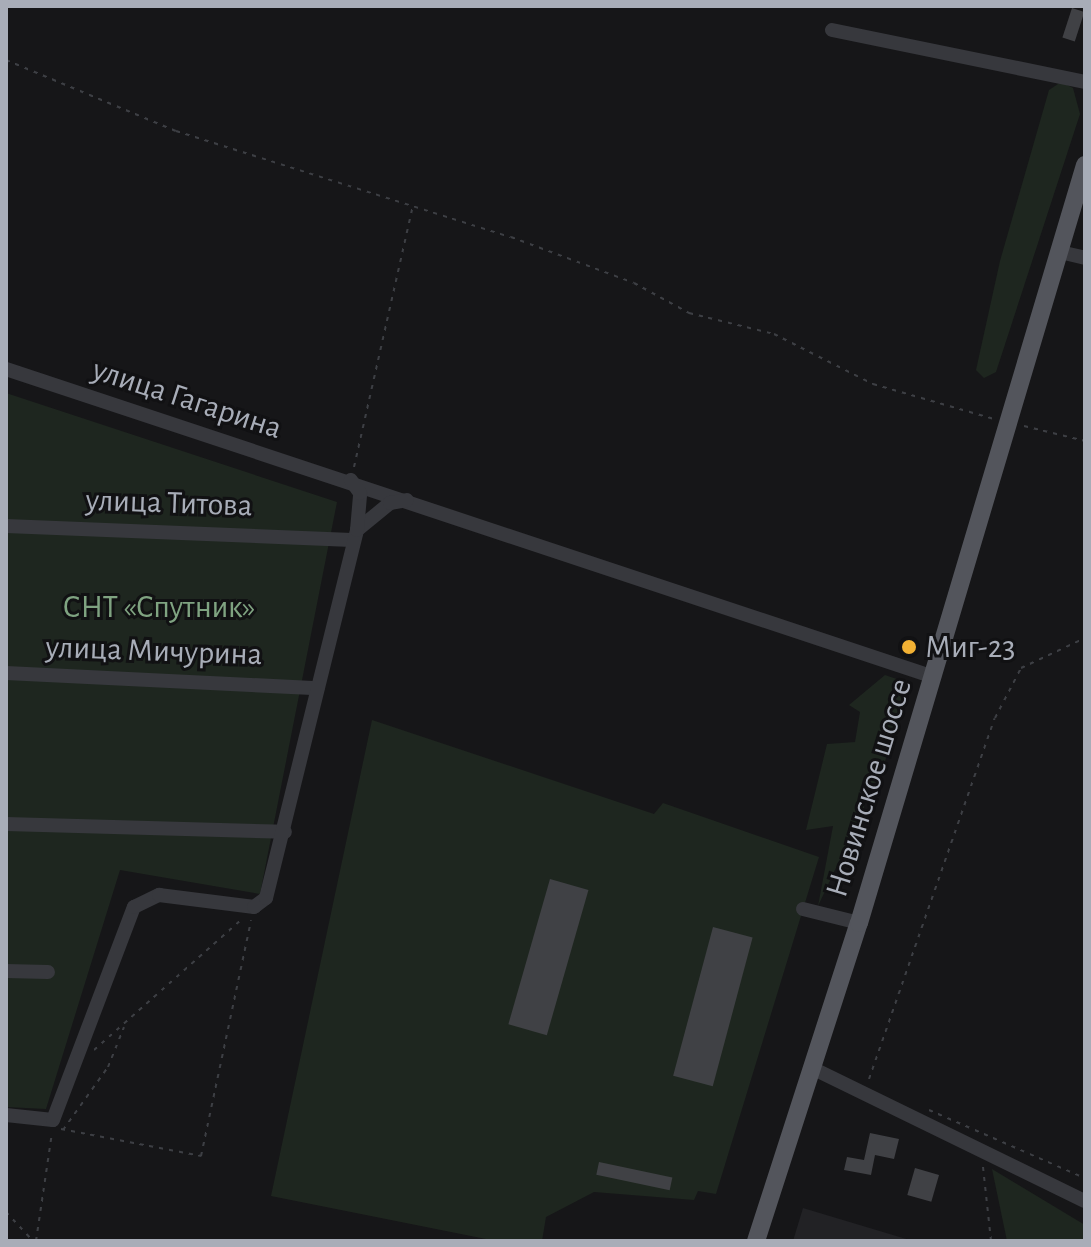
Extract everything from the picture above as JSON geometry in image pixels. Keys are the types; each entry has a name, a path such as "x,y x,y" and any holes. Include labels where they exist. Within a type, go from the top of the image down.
{"main road":[{"name":"Новинское шоссе","path":"756,1241 859,923 1085,165"}],"street":[{"path":"832,30 1085,82"},
{"path":"1060,252 1085,258"},
{"name":"улица Гагарина","path":"6,369 410,499 934,677"},
{"path":"6,1115 52,1123 134,907 159,895 254,907 271,887 279,831 318,688 354,535 360,493 351,480"},
{"path":"354,535 390,503 410,499"},
{"name":"улица Титова","path":"6,526 354,535"},
{"name":"улица Мичурина","path":"6,673 300,684 318,688"},
{"path":"6,824 279,831"},
{"path":"803,909 859,923"},
{"path":"6,971 48,972"},
{"path":"814,1069 982,1148 1085,1201"}],"path":[{"path":"6,60 188,135 413,205 634,283 689,313 774,334 873,384 1008,423 1085,441"},
{"path":"351,480 413,205"},
{"path":"882,1089 868,1082 995,718 1021,668 1085,638"},
{"path":"87,1056 254,907"},
{"path":"52,1123 201,1156 254,907"},
{"path":"34,1241 52,1123 108,1067 125,1025"},
{"path":"923,1107 1085,1178"},
{"path":"982,1148 991,1241"},
{"path":"6,1212 34,1241"}],"shaded area":[{"path":"803,1208 913,1241 793,1241"}],"green space":[{"path":"1061,82 1073,88 1080,114 996,372 984,378 976,370 1000,261 1049,90"},
{"name":"СНТ «Спутник»","path":"6,393 337,502 260,894 120,870 46,1109 6,1107"},
{"path":"885,675 911,684 878,782 865,785 864,808 818,906 833,826 806,830 827,744 855,742 860,712 849,705"},
{"path":"372,720 654,814 663,803 819,857 716,1194 698,1191 694,1200 594,1192 546,1217 542,1241 496,1241 271,1196"},
{"path":"992,1169 1085,1225 1085,1241 1007,1241"}],"building":[{"path":"1072,8 1084,12 1075,41 1062,37"},
{"path":"550,879 588,890 547,1035 508,1024"},
{"path":"713,927 753,938 713,1086 673,1076"},
{"path":"870,1133 899,1139 894,1159 875,1155 871,1175 844,1170 847,1157 864,1160"},
{"path":"599,1162 672,1178 670,1190 596,1175"},
{"path":"915,1168 939,1175 931,1202 907,1195"}],"place":[{"name":"Миг-23","path":"909,647"}]}
